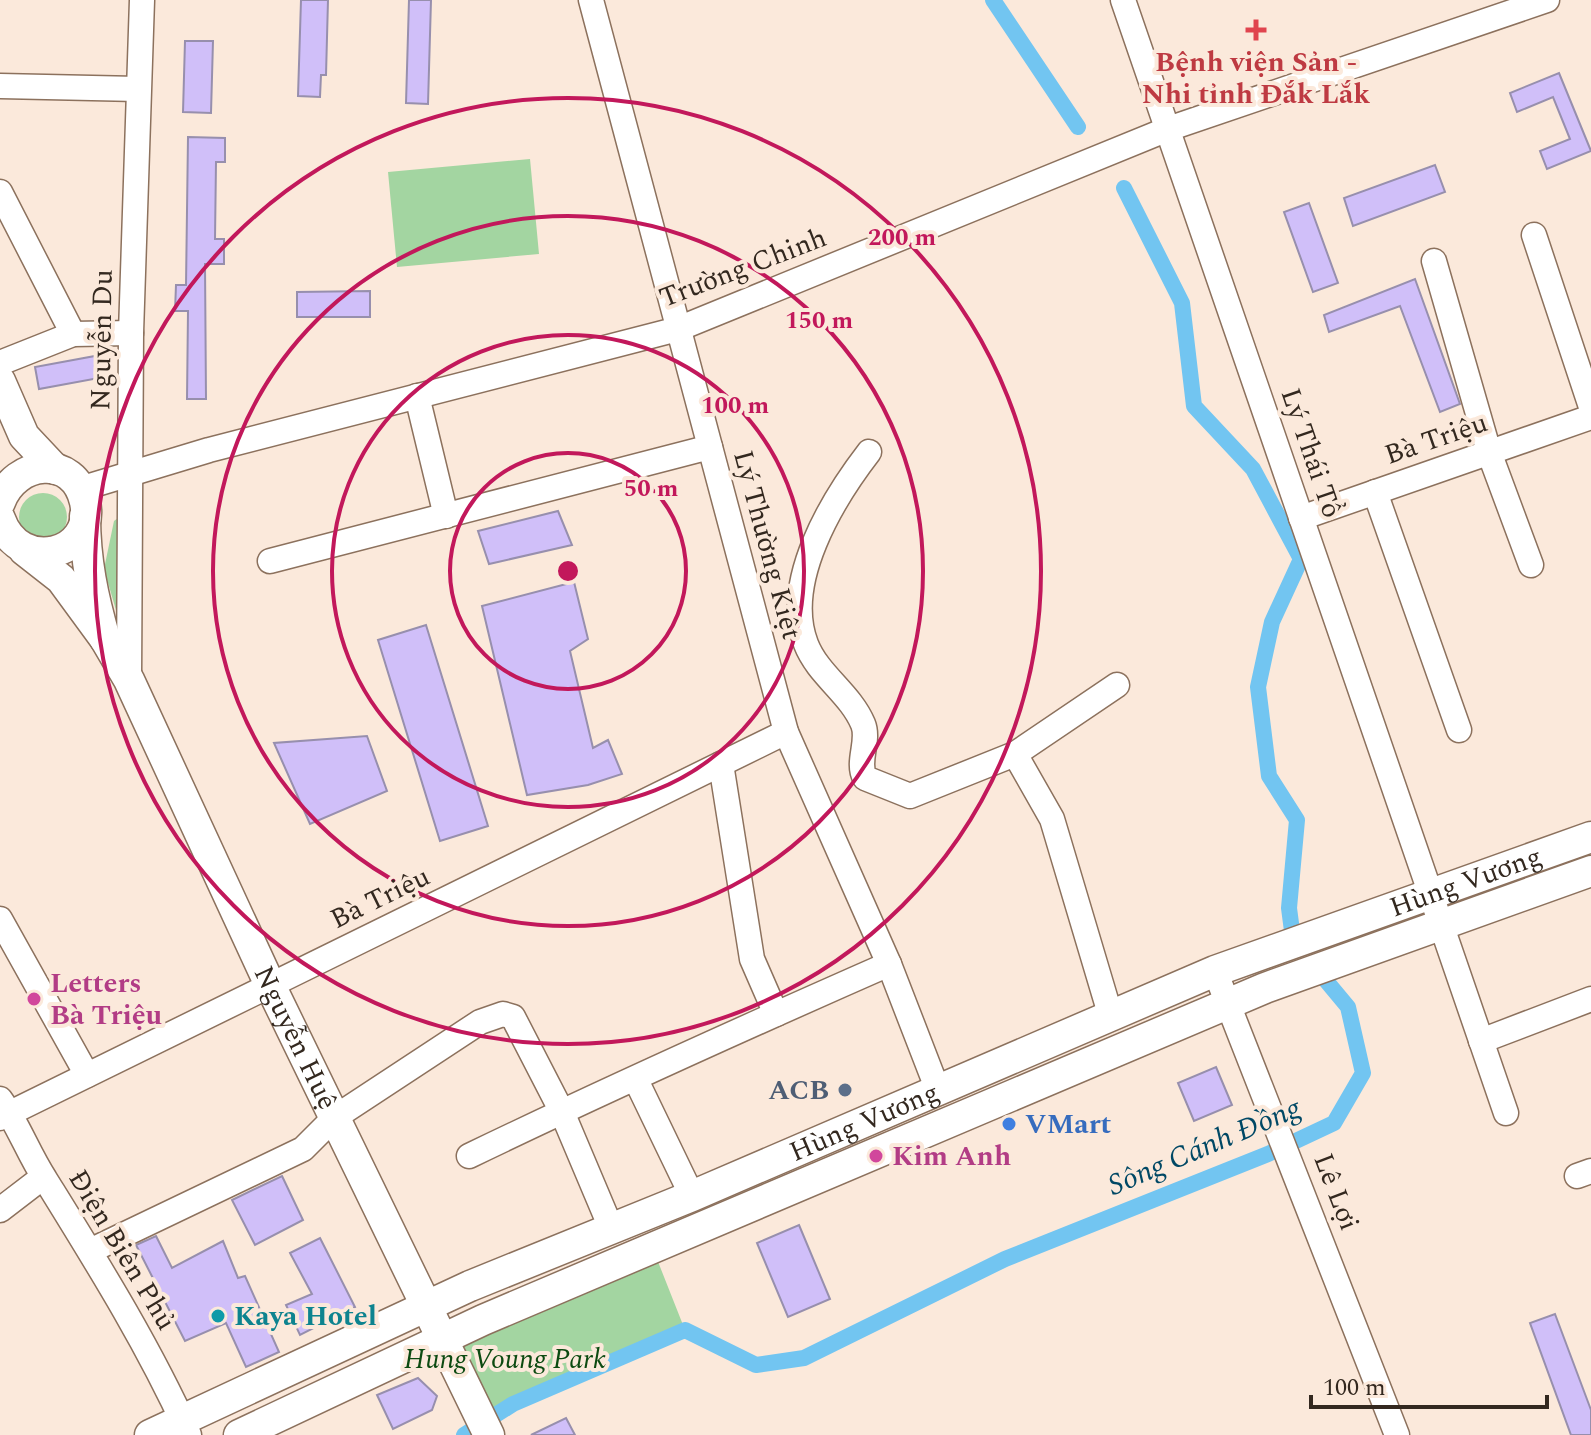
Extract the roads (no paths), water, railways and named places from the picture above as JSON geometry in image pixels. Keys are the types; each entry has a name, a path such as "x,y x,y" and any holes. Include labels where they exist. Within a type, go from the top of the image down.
{"main road":[{"path":"0,381 24,436 55,469"},
{"path":"0,502 14,478 27,470 55,469 65,473 83,502 90,586 105,639"},
{"path":"7,534 51,553 63,549 74,540 83,502"},
{"path":"7,534 61,579 105,639"},
{"name":"Nguyễn Huệ","path":"105,639 129,680 270,985 489,1435"},
{"name":"Hùng Vương","path":"150,1435 185,1427 426,1308 1215,971 1591,837"},
{"name":"Hùng Vương","path":"239,1435 483,1320 948,1120 1265,988 1348,961 1591,871"},
{"path":"937,1088 948,1120"},
{"path":"692,1196 704,1226"}],"street":[{"name":"Nguyễn Du","path":"129,680 131,333 142,0"},
{"name":"Lý Thường Kiệt","path":"591,0 786,732 889,964 937,1088"},
{"name":"Lý Thái Tổ","path":"1123,0 1506,1113"},
{"name":"Trường Chinh","path":"83,502 131,473 678,329 1168,129 1547,0"},
{"path":"0,86 138,89"},
{"path":"0,192 73,334"},
{"path":"1534,235 1591,407"},
{"path":"1434,261 1489,452 1531,565"},
{"path":"0,363 73,334 131,333"},
{"path":"417,396 446,516"},
{"name":"Bà Triệu","path":"1301,518 1591,417"},
{"path":"270,561 710,447"},
{"path":"869,452 833,503 802,577 802,629 807,647 847,696 866,729 862,772 865,778 910,796 1015,754 1117,685"},
{"path":"1375,492 1459,730"},
{"name":"Bà Triệu","path":"3,1110 87,1075 786,732"},
{"path":"1015,754 1052,819 1111,1017"},
{"path":"721,764 752,959 776,1014"},
{"path":"0,919 87,1075"},
{"path":"469,1156 636,1080 697,1047 889,964"},
{"name":"Lê Lợi","path":"1215,971 1397,1435"},
{"path":"1481,1041 1591,999"},
{"path":"92,1250 303,1149 334,1118 480,1022 503,1014 513,1017 562,1112 611,1228"},
{"path":"636,1080 692,1196"},
{"name":"Điện Biên Phủ","path":"3,1110 92,1250 185,1427"},
{"path":"0,1210 43,1177"}],"waterway":[{"name":"Sông Cánh Đồng","path":"993,0 1078,127"},
{"name":"Sông Cánh Đồng","path":"1124,188 1182,303 1194,406 1253,469 1301,559 1272,622 1258,687 1269,776 1297,820 1289,908 1292,931 1301,945"},
{"name":"Sông Cánh Đồng","path":"464,1435 513,1404 685,1330 756,1365 804,1358 1005,1259 1268,1154 1334,1123 1363,1073 1348,1007 1313,965"}],"place":[{"name":"Bệnh viện Sản - Nhi tỉnh Đắk Lắk","path":"1256,30"},
{"name":"Letters Bà Triệu","path":"34,999"},
{"name":"ACB","path":"845,1090"},
{"name":"VMart","path":"1009,1124"},
{"name":"Kim Anh","path":"876,1156"},
{"name":"Kaya Hotel","path":"218,1316"}],"park label":[{"name":"Hung Voung Park","path":"505,1359"}]}
